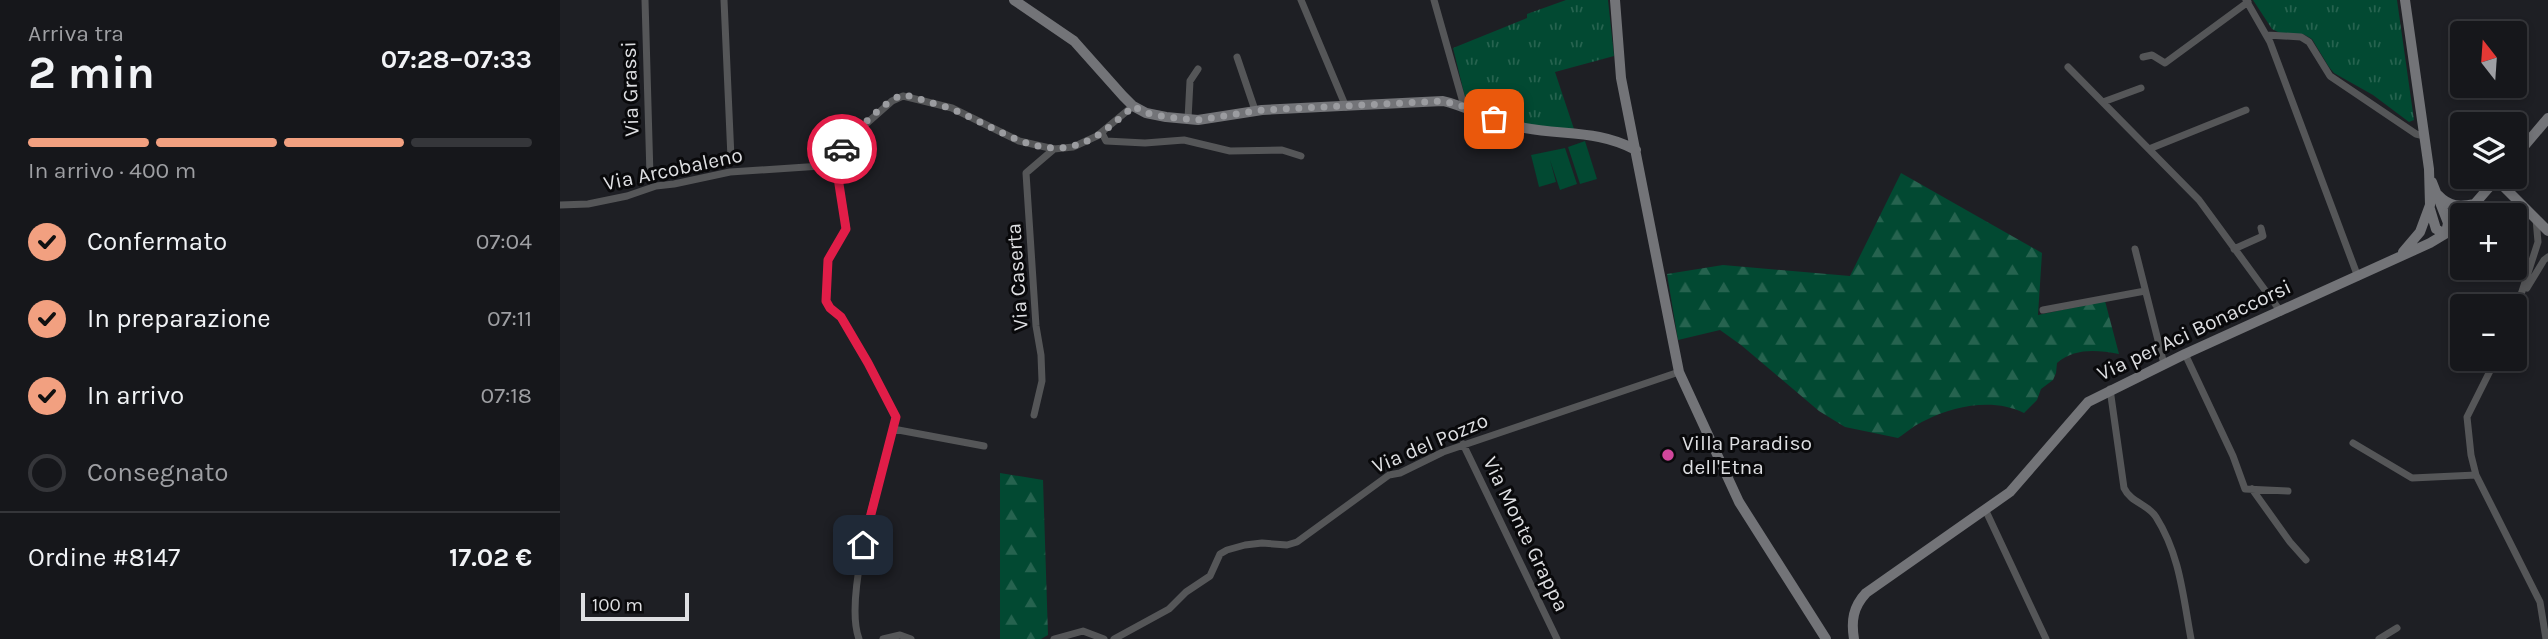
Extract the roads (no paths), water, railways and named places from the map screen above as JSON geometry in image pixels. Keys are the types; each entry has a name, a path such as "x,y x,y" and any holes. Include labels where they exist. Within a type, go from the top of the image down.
{"main road":[{"path":"1014,0 1074,41 1133,106 1146,113 1198,120 1255,110 1443,101 1464,106 1518,127 1574,132 1618,140 1636,150"},
{"path":"1615,0 1622,78 1679,372 1739,502 1826,639"},
{"path":"2405,0 2429,169 2430,205 2434,226 2445,234 2448,223 2429,169"},
{"path":"2527,143 2548,118"},
{"name":"Via per Aci Bonaccorsi","path":"2476,203 2488,189"},
{"path":"2508,189 2548,233"},
{"path":"2436,194 2450,204"},
{"path":"2395,260 2420,232 2430,205"},
{"name":"Via per Aci Bonaccorsi","path":"1854,639 1853,615 1866,593 2019,483 2088,402 2185,354 2395,260 2450,229"}],"street":[{"name":"Via Grassi","path":"645,0 650,176"},
{"path":"724,0 731,158"},
{"path":"1301,0 1346,107"},
{"path":"1434,0 1464,106"},
{"path":"2143,57 2152,55 2165,63 2247,1 2267,35 2358,277"},
{"path":"2267,35 2301,37 2308,42 2330,76 2405,127 2424,136"},
{"path":"1237,57 1255,110"},
{"path":"2068,67 2199,200 2281,312"},
{"path":"1188,119 1190,81 1198,69"},
{"path":"2103,102 2141,88"},
{"path":"859,639 855,607 863,545 896,417 841,317 826,301 828,260 846,229 836,165 841,151 850,138 903,96 953,108 1019,141 1054,149 1082,144 1102,133 1133,106"},
{"path":"2149,149 2246,110"},
{"path":"1102,133 1105,141 1145,143 1184,140 1230,151 1282,150 1301,156"},
{"name":"Via Caserta","path":"1034,415 1042,381 1026,173 1054,149"},
{"name":"Via Arcobaleno","path":"560,205 588,204 627,196 656,186 730,172 836,165"},
{"path":"2522,294 2538,242 2536,218"},
{"path":"2234,249 2263,236 2260,228"},
{"path":"2538,242 2548,233"},
{"path":"2134,249 2164,364"},
{"path":"2524,294 2548,251"},
{"path":"2043,310 2145,290"},
{"path":"2185,354 2234,456 2245,489 2288,491"},
{"path":"2490,371 2467,416 2471,455 2476,475 2540,602 2546,639"},
{"name":"Via del Pozzo","path":"1114,639 1169,609 1186,592 1210,576 1220,554 1227,550 1262,543 1287,545 1297,542 1378,481 1464,444 1679,372"},
{"path":"2110,389 2124,488 2131,500 2152,512 2176,556 2191,639"},
{"path":"893,429 984,446"},
{"path":"2353,443 2412,478 2476,475"},
{"name":"Via Monte Grappa","path":"1464,444 1558,639"},
{"path":"2252,489 2306,560"},
{"path":"1985,509 2046,639"},
{"path":"2379,639 2397,628"},
{"path":"1054,639 1083,631 1104,639"},
{"path":"883,639 901,635 911,639"}],"place":[{"name":"Villa Paradiso dell'Etna","path":"1668,455"}]}
